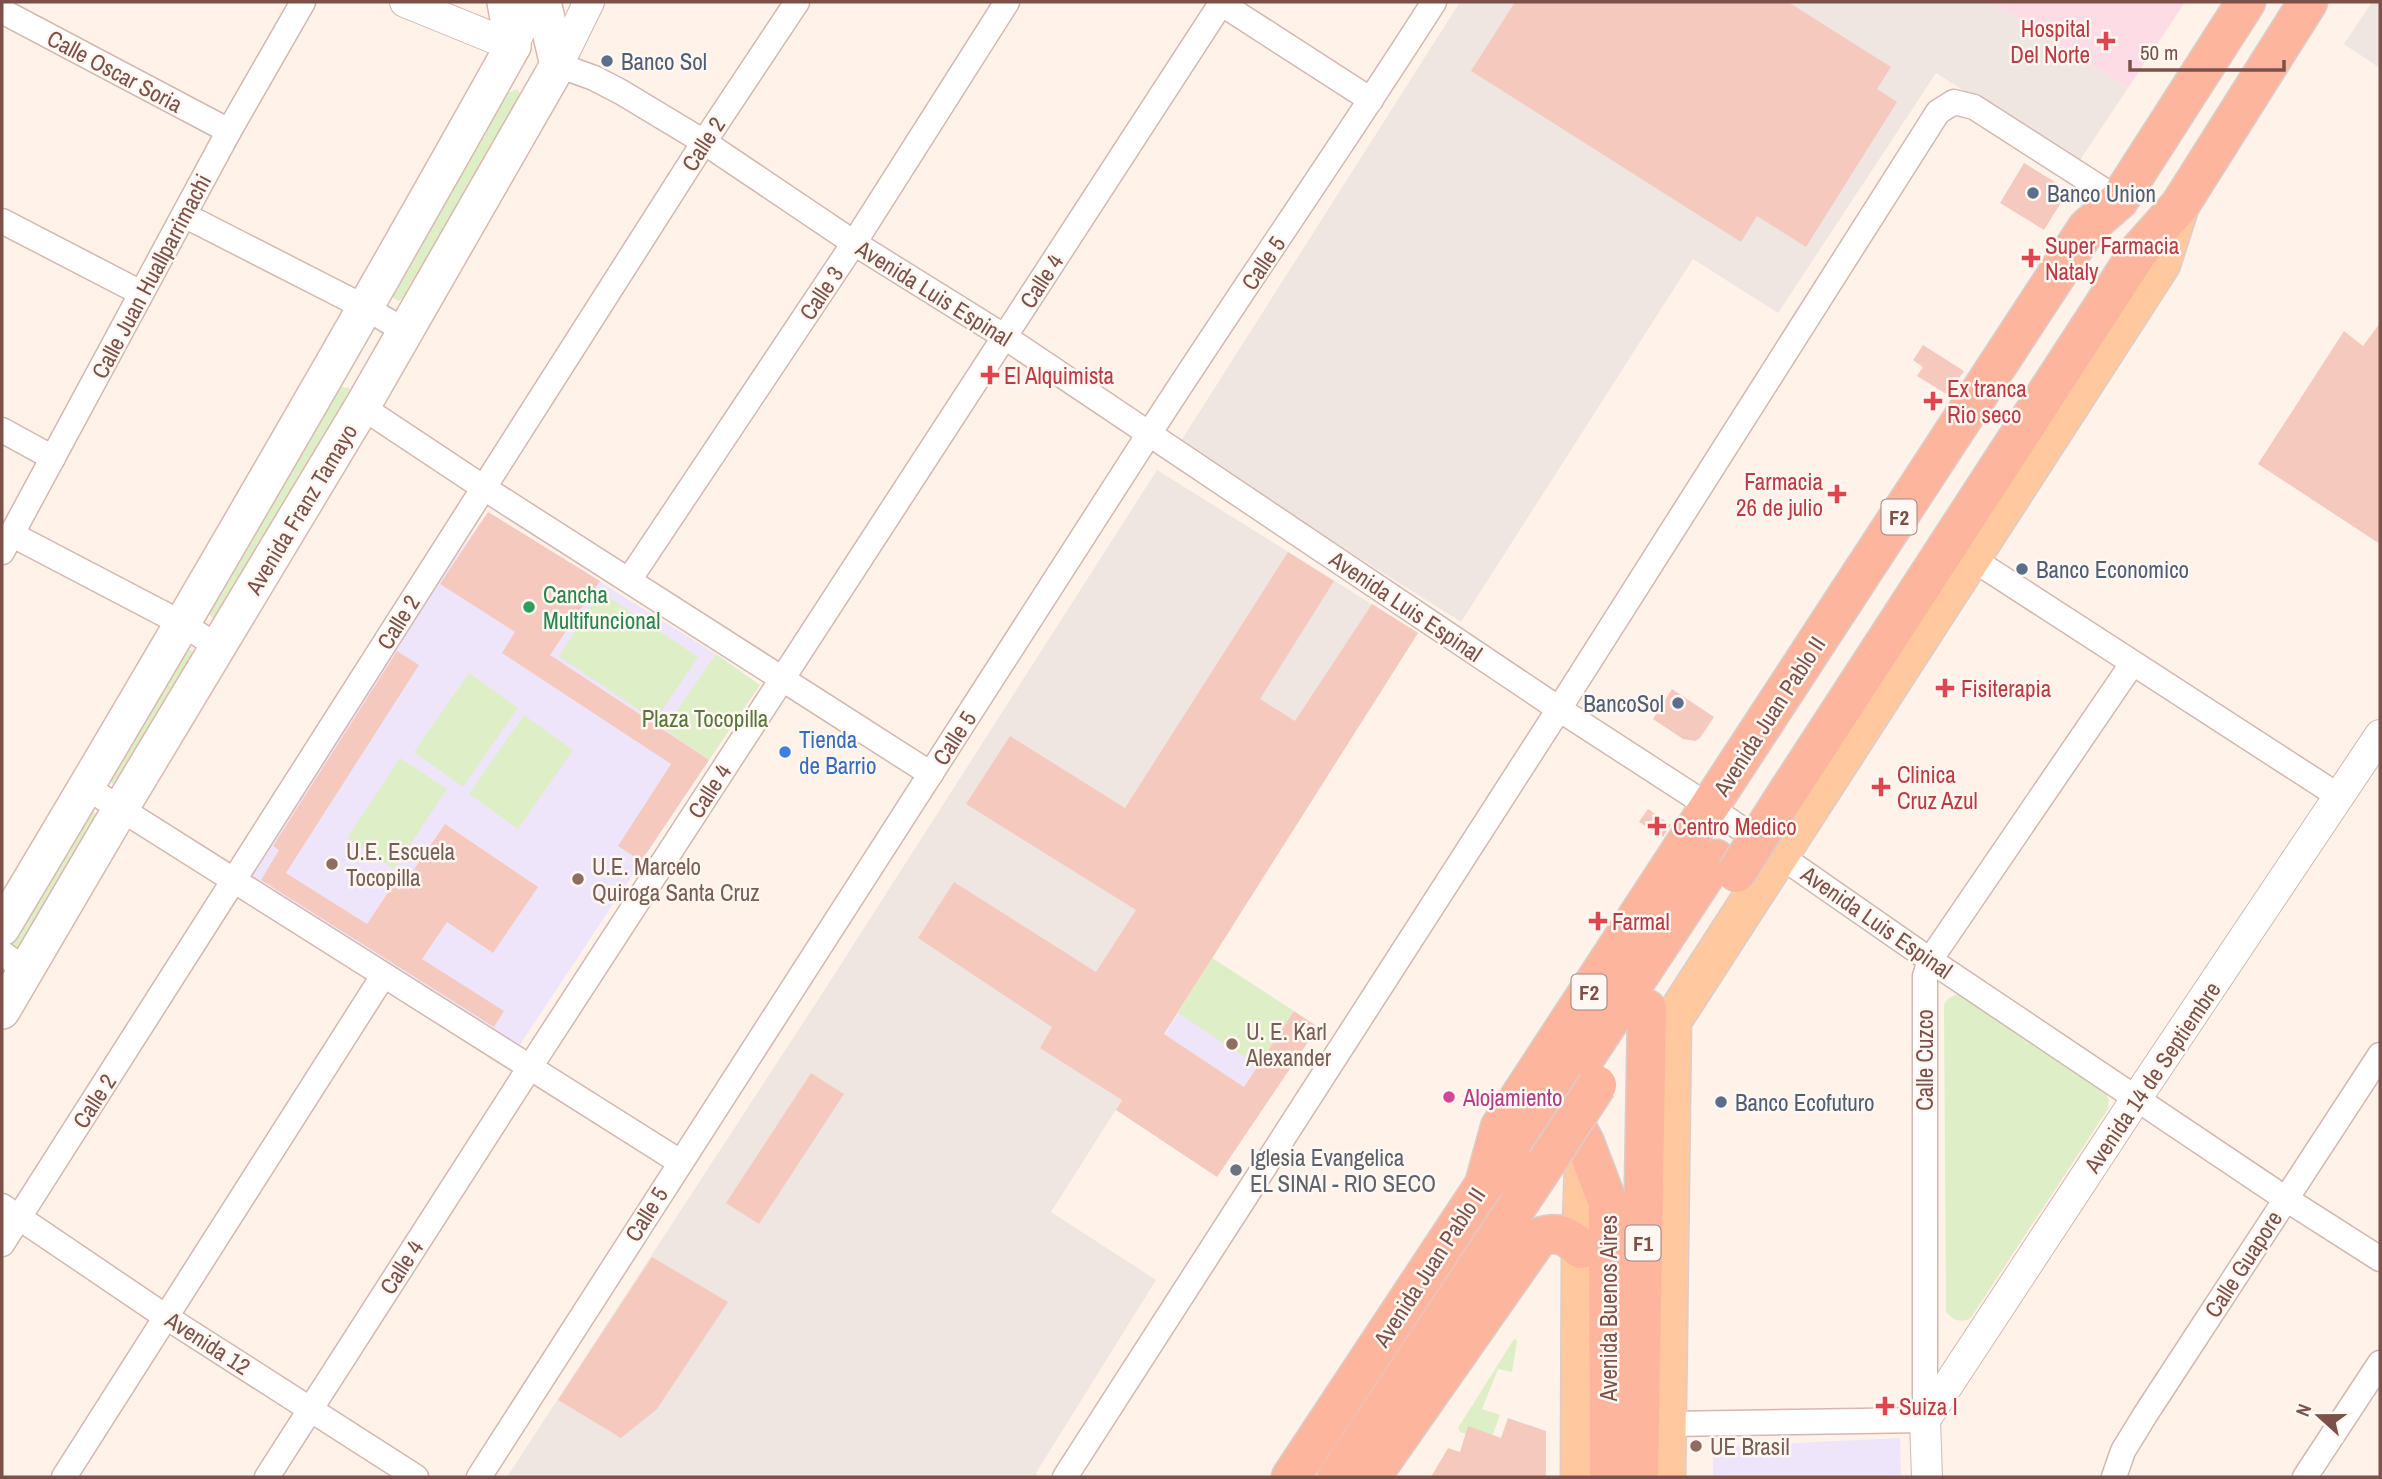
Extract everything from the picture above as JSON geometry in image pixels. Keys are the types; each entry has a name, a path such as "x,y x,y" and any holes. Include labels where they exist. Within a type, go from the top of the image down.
{"highway":[{"name":"Avenida Juan Pablo II","path":"1291,1477 1484,1185 1500,1127 2087,228 2119,200 2246,2"},
{"name":"Avenida Juan Pablo II","path":"1336,1477 1597,1085 1659,1015 1726,866 2139,250 2180,205 2308,2"},
{"name":"F2","path":"1770,798 2118,240 2119,200"},
{"name":"F2","path":"1484,1185 1527,1146 1726,866"},
{"name":"Avenida Buenos Aires","path":"1639,1477 1659,1015"},
{"name":"Avenida Buenos Aires","path":"1560,1096 1585,1143 1608,1203 1609,1477"},
{"path":"1371,1477 1539,1237 1554,1232 1568,1237 1581,1249"}],"main road":[{"path":"505,2 513,46"},
{"path":"543,2 558,65"},
{"name":"Avenida Luis Espinal","path":"513,46 558,65"},
{"name":"Avenida Franz Tamayo","path":"2,928 184,624 513,46"},
{"name":"Avenida Franz Tamayo","path":"2,1011 13,962 121,808 362,407 558,65"},
{"name":"Avenida Juan Pablo II","path":"1659,1015 1779,855 2161,264 2180,205"},
{"path":"1659,1015 1666,1477"},
{"name":"Avenida Buenos Aires","path":"1580,1477 1581,1249 1585,1143"}],"street":[{"name":"Calle Juan Huallparrimachi","path":"6,543 229,131 303,2"},
{"name":"Avenida Luis Espinal","path":"405,2 513,46"},
{"name":"Avenida Franz Tamayo","path":"513,46 533,2"},
{"name":"Avenida Franz Tamayo","path":"558,65 589,2"},
{"name":"Calle 2","path":"2,1244 11,1211 233,881 704,142 797,2"},
{"name":"Calle 3","path":"629,580 855,243 1007,2"},
{"path":"1221,2 1371,100"},
{"name":"Calle 4","path":"267,1477 1221,2"},
{"name":"Calle 5","path":"479,1477 1150,433 1434,2"},
{"name":"Calle Oscar Soria","path":"2,12 229,131"},
{"name":"Avenida Luis Espinal","path":"558,65 621,92 704,142 855,243 1005,337 1559,709 1710,807 2136,1099 2380,1259"},
{"path":"1065,1477 1559,709 1938,112 1954,102 1974,107 2119,200"},
{"path":"184,215 366,308 405,331"},
{"path":"2,221 141,293"},
{"path":"362,407 931,774"},
{"path":"2,430 53,458"},
{"path":"6,543 184,624 218,647"},
{"path":"1971,558 2340,797"},
{"name":"Calle Cuzco","path":"1927,1477 1923,1003 1925,976 1930,960 2132,664"},
{"name":"Avenida 14 de Septiembre","path":"1926,1420 2136,1099 2380,735"},
{"path":"86,787 680,1162"},
{"path":"64,1477 383,976"},
{"name":"Calle Guapore","path":"2114,1477 2123,1451 2144,1415 2380,1055"},
{"name":"Avenida 12","path":"11,1211 166,1317 416,1477"},
{"path":"2305,1477 2380,1363"},
{"path":"1667,1424 1926,1420"}],"shaded area":[{"path":"1460,2 1991,2 2128,88 2078,163 1936,73 1778,313 1693,259 1461,622 1179,444"},
{"name":"Hospital Del Norte","path":"1991,2 2185,2 2128,88"},
{"path":"2372,2 2380,2 2380,68 2344,44"},
{"path":"1157,470 1418,633 1051,1212 1156,1280 1036,1473 1038,1477 507,1477 829,983"},
{"path":"488,512 716,654 665,729 709,760 517,1049 250,883 248,874 437,583"},
{"name":"U. E. Karl Alexander","path":"1212,958 1318,1027 1254,1122 1153,1054"},
{"path":"1900,1438 1901,1477 1713,1477 1713,1447"}],"green space":[{"path":"517,89 522,96 405,298 398,301 390,295 390,288 508,93"},
{"path":"336,386 349,388 351,399 218,617 213,618 206,611"},
{"path":"601,592 698,657 655,721 559,656"},
{"path":"185,647 196,654 115,785 106,779"},
{"name":"Plaza Tocopilla","path":"716,654 760,685 709,760 664,729"},
{"path":"469,673 518,708 463,787 414,752"},
{"path":"524,715 573,750 518,829 469,794"},
{"path":"400,758 447,789 394,869 347,838"},
{"path":"88,808 98,816 24,945 16,948 10,945 9,936"},
{"path":"1212,958 1294,1011 1258,1066 1178,1013"},
{"path":"1956,995 1964,996 2104,1091 2109,1100 2108,1109 1970,1319 1962,1321 1954,1319 1946,1312 1944,1004"},
{"path":"1514,1339 1517,1340 1512,1372 1498,1369 1482,1409 1500,1415 1490,1442 1460,1432 1458,1428"}],"building":[{"path":"1515,2 1788,2 1891,67 1877,89 1897,102 1806,247 1757,216 1741,242 1471,71"},
{"name":"Banco Union","path":"2024,163 2060,185 2062,201 2044,230 2000,203"},
{"path":"2380,323 2380,544 2258,464 2344,331 2363,346"},
{"path":"1923,345 1964,371 1948,395 1917,376 1923,367 1913,360"},
{"path":"488,512 600,581 550,655 709,760 641,861 618,846 671,764 502,653 515,632 440,584"},
{"path":"1288,552 1334,581 1260,699 1295,721 1372,604 1418,633 1164,1034 1244,1087 1294,1011 1318,1027 1217,1177 1116,1110 1122,1100 1040,1048 1052,1027 918,938 954,882 1096,972 1136,910 966,804 1010,736 1125,808"},
{"path":"397,651 419,665 286,873 367,924 393,885 400,890 445,824 538,887 493,953 447,922 422,959 504,1011 494,1027 261,880 279,850 273,846"},
{"name":"BancoSol","path":"1672,689 1714,717 1695,741 1683,739 1653,719"},
{"path":"1648,809 1671,825 1663,837 1639,822"},
{"path":"811,1073 844,1094 759,1224 726,1203"},
{"path":"652,1257 728,1302 657,1409 621,1438 558,1400"},
{"path":"1508,1418 1546,1431 1546,1477 1431,1477 1448,1448 1460,1452 1468,1426 1501,1438"}],"place":[{"name":"Hospital Del Norte","path":"2106,41"},
{"name":"Banco Sol","path":"607,61"},
{"name":"Banco Union","path":"2033,193"},
{"name":"Super Farmacia Nataly","path":"2031,258"},
{"name":"El Alquimista","path":"990,375"},
{"name":"Ex tranca Rio seco","path":"1933,401"},
{"name":"Farmacia 26 de julio","path":"1837,494"},
{"name":"Banco Economico","path":"2022,569"},
{"name":"Cancha Multifuncional","path":"529,607"},
{"name":"Fisiterapia","path":"1945,688"},
{"name":"BancoSol","path":"1678,703"},
{"name":"Tienda de Barrio","path":"785,752"},
{"name":"Clinica Cruz Azul","path":"1881,787"},
{"name":"Centro Medico","path":"1657,826"},
{"name":"U.E. Escuela Tocopilla","path":"332,864"},
{"name":"U.E. Marcelo Quiroga Santa Cruz","path":"578,879"},
{"name":"Farmal","path":"1598,921"},
{"name":"U. E. Karl Alexander","path":"1232,1044"},
{"name":"Alojamiento","path":"1449,1097"},
{"name":"Banco Ecofuturo","path":"1721,1102"},
{"name":"Iglesia Evangelica EL SINAI - RIO SECO","path":"1236,1170"},
{"name":"Suiza I","path":"1885,1406"},
{"name":"UE Brasil","path":"1696,1446"}]}
